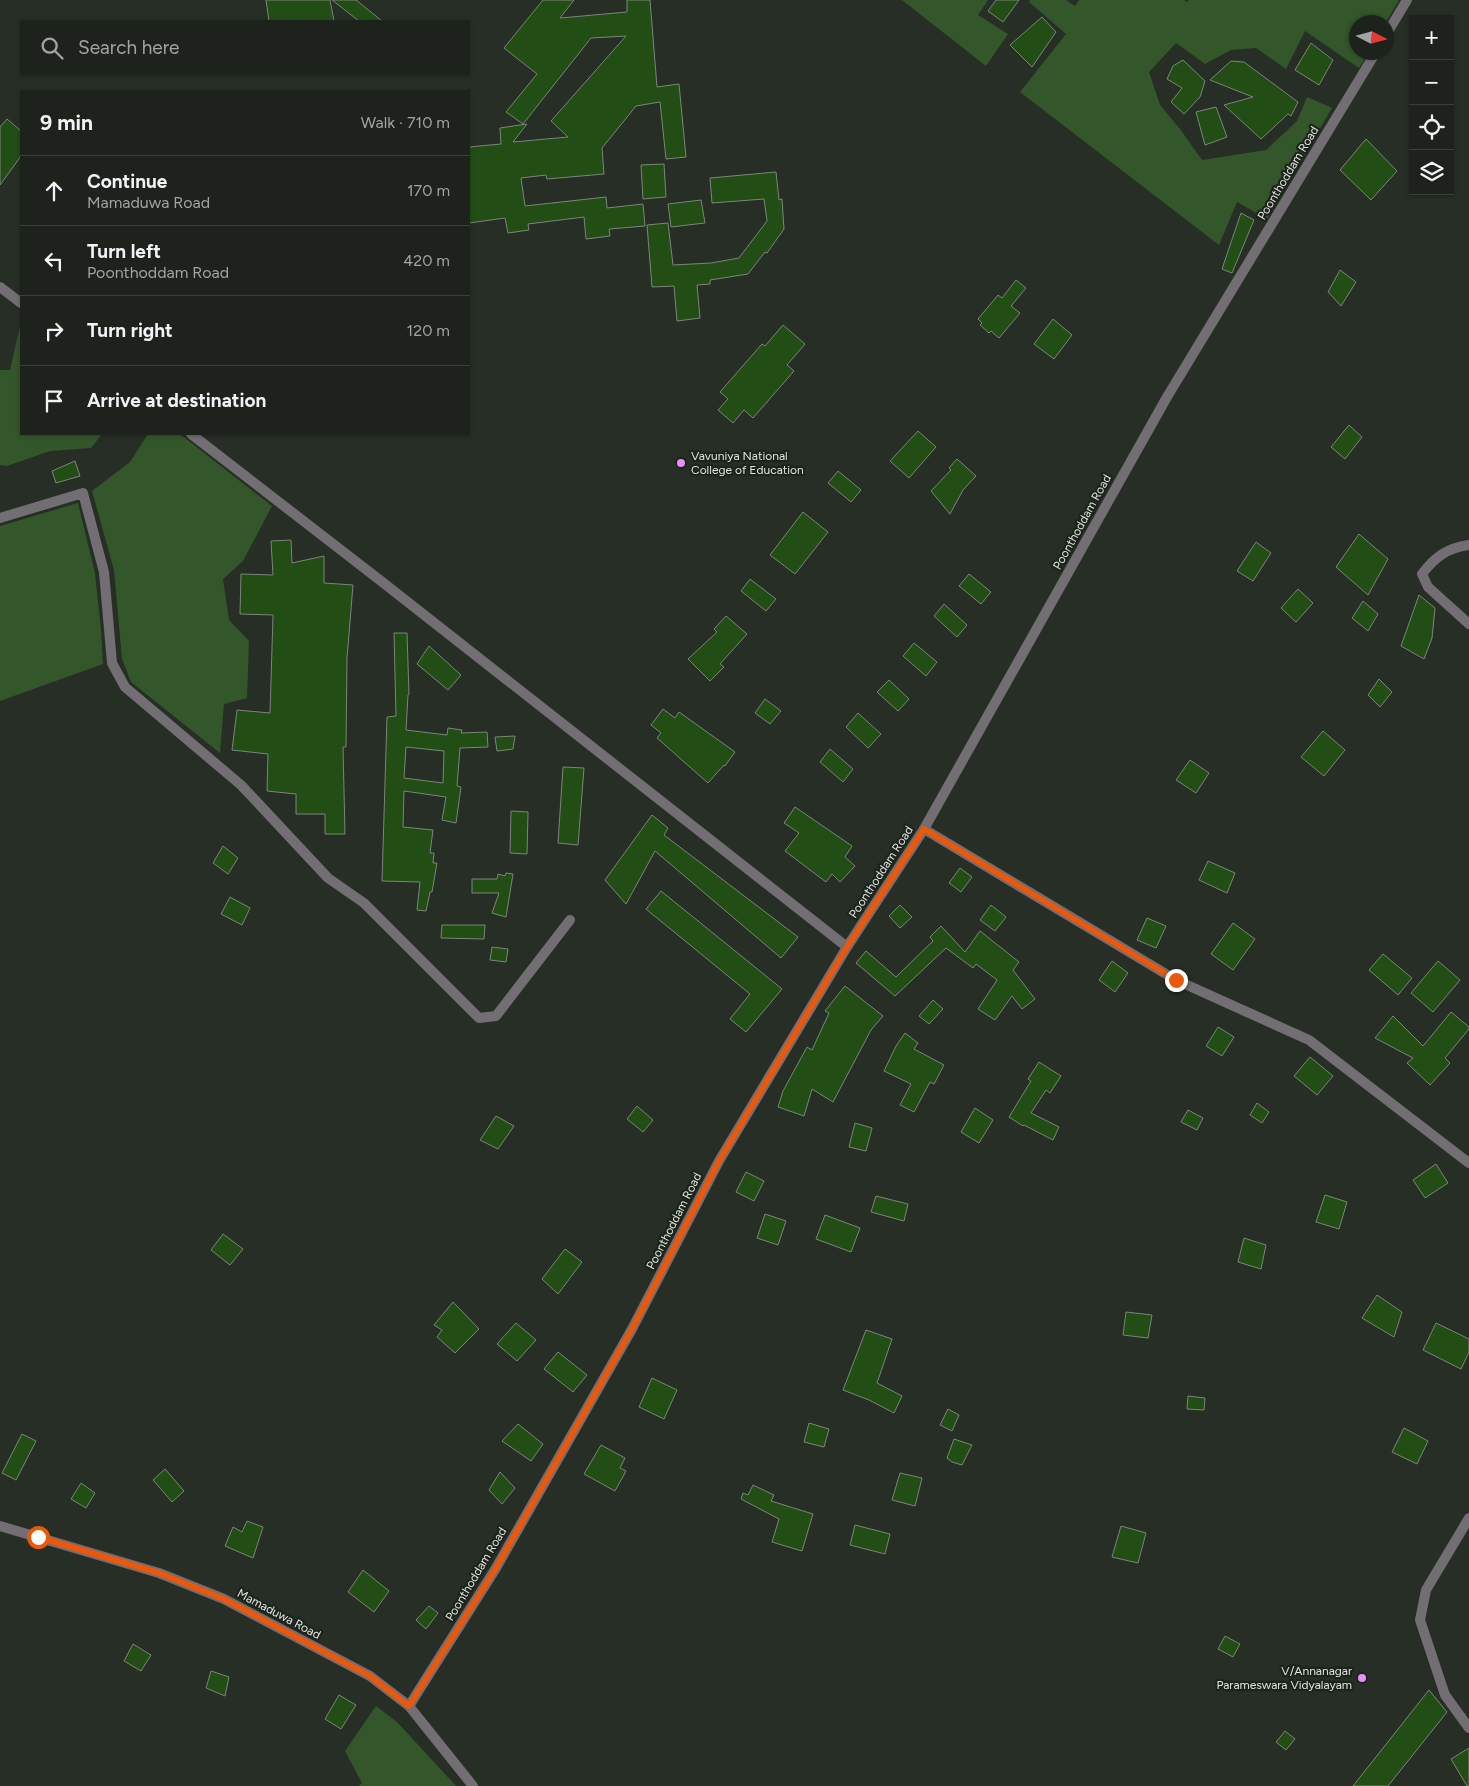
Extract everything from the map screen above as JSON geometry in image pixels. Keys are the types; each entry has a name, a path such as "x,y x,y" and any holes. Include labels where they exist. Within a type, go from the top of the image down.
{"street":[{"path":"1394,22 1407,0"},
{"name":"Poonthoddam Road","path":"409,1706 496,1568 632,1329 719,1161 847,947 924,829 1167,397 1371,60"},
{"path":"0,287 20,302"},
{"path":"192,435 847,947"},
{"path":"0,518 83,493 104,572 112,663 125,687 241,785 328,878 364,903 479,1018 496,1016 570,920"},
{"path":"1469,544 1457,546 1434,558 1422,574 1428,587 1469,624"},
{"path":"924,829 1176,980 1309,1040 1469,1163"},
{"path":"1469,1518 1426,1590 1420,1620 1445,1696 1469,1728"},
{"name":"Mamaduwa Road","path":"0,1526 159,1573 224,1599 370,1676 409,1706 473,1786"}],"green space":[{"path":"902,0 988,0 978,15 1008,34 986,66"},
{"path":"1030,0 1066,0 1075,6 1079,0 1184,0 1187,2 1189,0 1399,0 1390,15 1349,15 1349,60 1364,60 1359,68 1305,31 1286,69 1256,48 1231,50 1205,64 1176,43 1149,72 1160,105 1202,160 1266,150 1297,121 1307,97 1332,108 1267,219 1237,202 1219,245 1020,92 1066,34 1029,2"},
{"path":"20,326 20,435 101,435 91,448 50,451 7,466 0,465 0,370 10,370"},
{"path":"147,435 181,435 272,506 243,561 223,579 229,620 249,641 247,698 224,704 220,753 131,682 122,659 114,570 92,491 130,462"},
{"path":"78,503 95,573 103,664 0,701 0,526"},
{"path":"376,1706 397,1722 456,1786 359,1786 362,1783 345,1751"}],"building":[{"path":"266,0 330,0 334,20 269,20"},
{"path":"332,0 356,0 381,20 358,20"},
{"path":"543,0 574,0 560,18 627,12 627,0 650,0 657,87 679,84 686,157 666,159 660,102 636,106 602,148 604,174 547,179 546,175 521,178 525,206 606,197 607,208 643,204 645,226 609,229 610,236 586,239 584,217 528,224 529,230 508,233 505,218 470,223 470,147 501,144 500,128 527,124 513,142 568,137 551,121 626,36 591,38 523,124 506,112 537,74 504,48"},
{"path":"996,0 1019,0 1003,22 988,11"},
{"path":"1042,17 1056,32 1032,67 1010,45"},
{"path":"1311,43 1333,60 1319,85 1295,70"},
{"path":"1183,60 1205,81 1200,97 1184,114 1171,102 1182,88 1167,79 1173,66"},
{"path":"1231,61 1244,62 1298,102 1291,116 1288,114 1261,139 1224,105 1253,97 1210,80"},
{"path":"1216,107 1227,137 1205,145 1196,112"},
{"path":"7,119 20,130 20,157 0,185 0,127"},
{"path":"1366,139 1397,171 1371,200 1340,170"},
{"path":"664,164 666,197 643,199 641,165"},
{"path":"776,172 779,200 782,199 784,229 767,253 765,252 748,274 710,280 710,284 697,285 700,318 677,321 674,286 652,287 647,225 668,223 673,265 711,263 739,258 767,221 764,199 712,203 710,178"},
{"path":"701,200 705,223 671,227 668,204"},
{"path":"1241,213 1254,220 1232,273 1222,269"},
{"path":"1340,270 1356,282 1341,306 1328,292"},
{"path":"1016,280 1026,288 1011,306 1020,313 999,338 991,331 989,333 980,325 982,323 978,319 998,295 1002,298"},
{"path":"1053,319 1072,335 1054,359 1034,344"},
{"path":"783,325 805,344 787,365 794,371 753,418 744,410 733,423 718,410 728,399 720,392 762,344 765,346"},
{"path":"1349,425 1362,437 1345,459 1331,447"},
{"path":"918,431 936,447 909,478 890,461"},
{"path":"957,459 976,476 963,490 950,514 931,491 951,470 949,468"},
{"path":"75,461 80,476 56,483 52,471"},
{"path":"838,471 861,490 851,502 828,483"},
{"path":"803,512 828,532 795,574 770,555"},
{"path":"1359,534 1388,559 1368,595 1336,567"},
{"path":"291,540 292,563 324,556 324,583 353,585 347,658 346,747 343,747 345,834 325,834 325,814 296,814 296,794 267,791 268,754 232,750 237,710 270,713 273,615 240,614 241,574 273,575 271,541"},
{"path":"1256,542 1271,553 1253,581 1237,571"},
{"path":"969,574 991,592 981,604 959,586"},
{"path":"750,579 776,599 766,611 741,591"},
{"path":"1298,589 1313,603 1296,622 1281,608"},
{"path":"1419,595 1435,608 1432,638 1424,659 1401,646"},
{"path":"1363,601 1378,614 1368,631 1352,618"},
{"path":"944,604 967,625 957,637 934,616"},
{"path":"726,616 747,634 720,664 724,667 710,681 688,659 717,632 714,629"},
{"path":"394,633 407,633 409,694 406,730 447,735 448,728 462,730 461,733 487,732 488,747 460,748 457,786 461,787 456,823 442,820 446,797 404,791 403,827 433,830 430,853 434,853 433,863 437,863 432,892 430,892 426,911 417,910 420,882 382,881 387,717 396,716","holes":["406,747 444,751 443,783 404,778"]},
{"path":"914,643 937,662 926,676 903,656"},
{"path":"429,646 461,675 448,690 417,664"},
{"path":"1379,679 1392,692 1380,707 1368,695"},
{"path":"889,680 909,699 898,711 877,692"},
{"path":"765,699 781,711 770,724 755,713"},
{"path":"663,709 675,718 679,712 735,752 725,766 708,783 657,738 661,733 651,725"},
{"path":"858,713 881,734 868,748 846,727"},
{"path":"1323,731 1345,750 1324,776 1301,757"},
{"path":"515,736 513,749 497,751 495,737"},
{"path":"830,749 853,769 843,782 820,762"},
{"path":"1190,760 1209,773 1196,793 1176,780"},
{"path":"563,767 584,768 578,845 558,843"},
{"path":"795,807 852,846 845,857 855,866 840,882 832,874 826,882 785,851 799,833 784,823"},
{"path":"511,811 528,812 527,854 510,853"},
{"path":"652,815 668,828 664,835 798,937 781,958 655,851 626,904 605,880"},
{"path":"223,846 238,858 228,874 213,863"},
{"path":"1208,861 1235,873 1227,893 1199,880"},
{"path":"960,868 972,877 961,892 949,883"},
{"path":"506,873 513,874 506,917 492,913 499,893 472,893 472,879 497,879 498,874 505,876"},
{"path":"661,891 782,989 746,1032 730,1019 750,994 646,909"},
{"path":"230,897 250,908 242,925 221,914"},
{"path":"900,905 912,917 900,928 889,916"},
{"path":"991,905 1006,917 995,931 980,920"},
{"path":"1147,918 1166,926 1156,948 1137,940"},
{"path":"1233,923 1255,939 1233,970 1211,954"},
{"path":"442,925 485,925 484,939 441,938"},
{"path":"941,926 965,952 980,931 1019,962 1013,970 1035,999 1022,1009 1012,996 995,1020 978,1009 997,980 976,964 973,968 946,948 895,996 856,963 866,951 896,977 933,941 930,937"},
{"path":"492,947 508,949 506,962 490,960"},
{"path":"1383,954 1412,978 1398,995 1369,970"},
{"path":"1112,961 1128,973 1115,992 1099,980"},
{"path":"1438,961 1460,980 1433,1012 1411,993"},
{"path":"845,986 883,1016 871,1030 833,1102 812,1089 804,1116 778,1107 783,1091 807,1047 812,1050 829,1013 825,1011"},
{"path":"933,1000 943,1009 929,1024 919,1016"},
{"path":"1451,1012 1469,1029 1445,1058 1450,1063 1430,1085 1407,1063 1413,1058 1375,1038 1393,1016 1423,1046"},
{"path":"1218,1027 1234,1037 1222,1056 1206,1046"},
{"path":"905,1033 918,1043 914,1049 944,1065 934,1084 930,1082 914,1112 900,1105 911,1084 884,1071 896,1046"},
{"path":"1310,1057 1333,1076 1317,1095 1294,1076"},
{"path":"1039,1062 1061,1076 1050,1093 1046,1090 1031,1113 1059,1127 1053,1140 1009,1117 1031,1081 1028,1079"},
{"path":"1257,1103 1269,1112 1262,1123 1250,1115"},
{"path":"637,1106 653,1120 643,1132 627,1119"},
{"path":"975,1108 993,1120 979,1143 961,1132"},
{"path":"1188,1110 1203,1118 1197,1130 1181,1122"},
{"path":"496,1116 514,1126 498,1149 480,1140"},
{"path":"855,1123 872,1128 866,1151 849,1147"},
{"path":"1436,1164 1448,1183 1425,1198 1413,1180"},
{"path":"746,1172 764,1181 754,1201 736,1192"},
{"path":"1325,1195 1347,1202 1339,1229 1316,1222"},
{"path":"876,1196 908,1204 904,1221 871,1212"},
{"path":"765,1214 786,1221 778,1245 757,1238"},
{"path":"825,1215 860,1228 851,1252 816,1239"},
{"path":"223,1234 243,1249 230,1265 211,1250"},
{"path":"1244,1238 1266,1245 1261,1269 1238,1262"},
{"path":"565,1249 582,1262 558,1294 542,1279"},
{"path":"1377,1295 1402,1312 1394,1337 1362,1318"},
{"path":"453,1302 479,1329 455,1353 437,1337 442,1330 434,1325"},
{"path":"1126,1312 1152,1315 1148,1338 1123,1335"},
{"path":"516,1323 536,1340 517,1361 497,1344"},
{"path":"1436,1323 1469,1339 1469,1352 1461,1369 1423,1350"},
{"path":"866,1330 892,1339 877,1383 902,1396 894,1413 869,1400 843,1390"},
{"path":"558,1352 587,1375 573,1392 544,1369"},
{"path":"652,1378 677,1390 664,1419 639,1407"},
{"path":"1188,1396 1205,1398 1204,1410 1187,1409"},
{"path":"948,1409 959,1415 952,1431 940,1425"},
{"path":"809,1423 829,1429 824,1447 804,1442"},
{"path":"518,1424 543,1444 531,1461 502,1441"},
{"path":"1404,1428 1428,1441 1417,1464 1392,1452"},
{"path":"22,1434 36,1441 16,1480 2,1473"},
{"path":"954,1439 972,1445 962,1465 952,1462 947,1458"},
{"path":"601,1445 625,1458 620,1468 626,1471 615,1491 584,1474"},
{"path":"165,1469 184,1491 172,1502 153,1480"},
{"path":"500,1472 515,1488 502,1504 489,1490"},
{"path":"900,1473 922,1478 915,1506 892,1500"},
{"path":"81,1483 95,1493 86,1508 71,1499"},
{"path":"753,1485 774,1495 771,1501 813,1514 802,1551 772,1542 779,1519 741,1499 743,1493 748,1495"},
{"path":"247,1521 263,1527 253,1558 225,1546 233,1527 242,1532"},
{"path":"855,1525 890,1534 885,1554 850,1545"},
{"path":"1121,1526 1146,1533 1138,1563 1112,1557"},
{"path":"363,1570 389,1591 374,1612 348,1592"},
{"path":"429,1606 438,1613 426,1629 416,1620"},
{"path":"1225,1636 1240,1644 1233,1657 1218,1649"},
{"path":"133,1644 151,1655 141,1671 124,1661"},
{"path":"211,1671 229,1677 225,1696 206,1688"},
{"path":"1429,1690 1447,1712 1388,1786 1353,1786"},
{"path":"339,1695 356,1705 341,1729 325,1719"},
{"path":"1285,1731 1295,1739 1286,1750 1276,1742"},
{"path":"1469,1748 1469,1786 1467,1786 1451,1759"}],"place":[{"name":"Vavuniya National College of Education","path":"681,463"},
{"name":"V/Annanagar Parameswara Vidyalayam","path":"1362,1678"}],"route":[{"path":"38,1537 159,1573 224,1599 370,1676 409,1706 496,1568 632,1329 719,1161 847,947 924,829 1176,980"}]}
